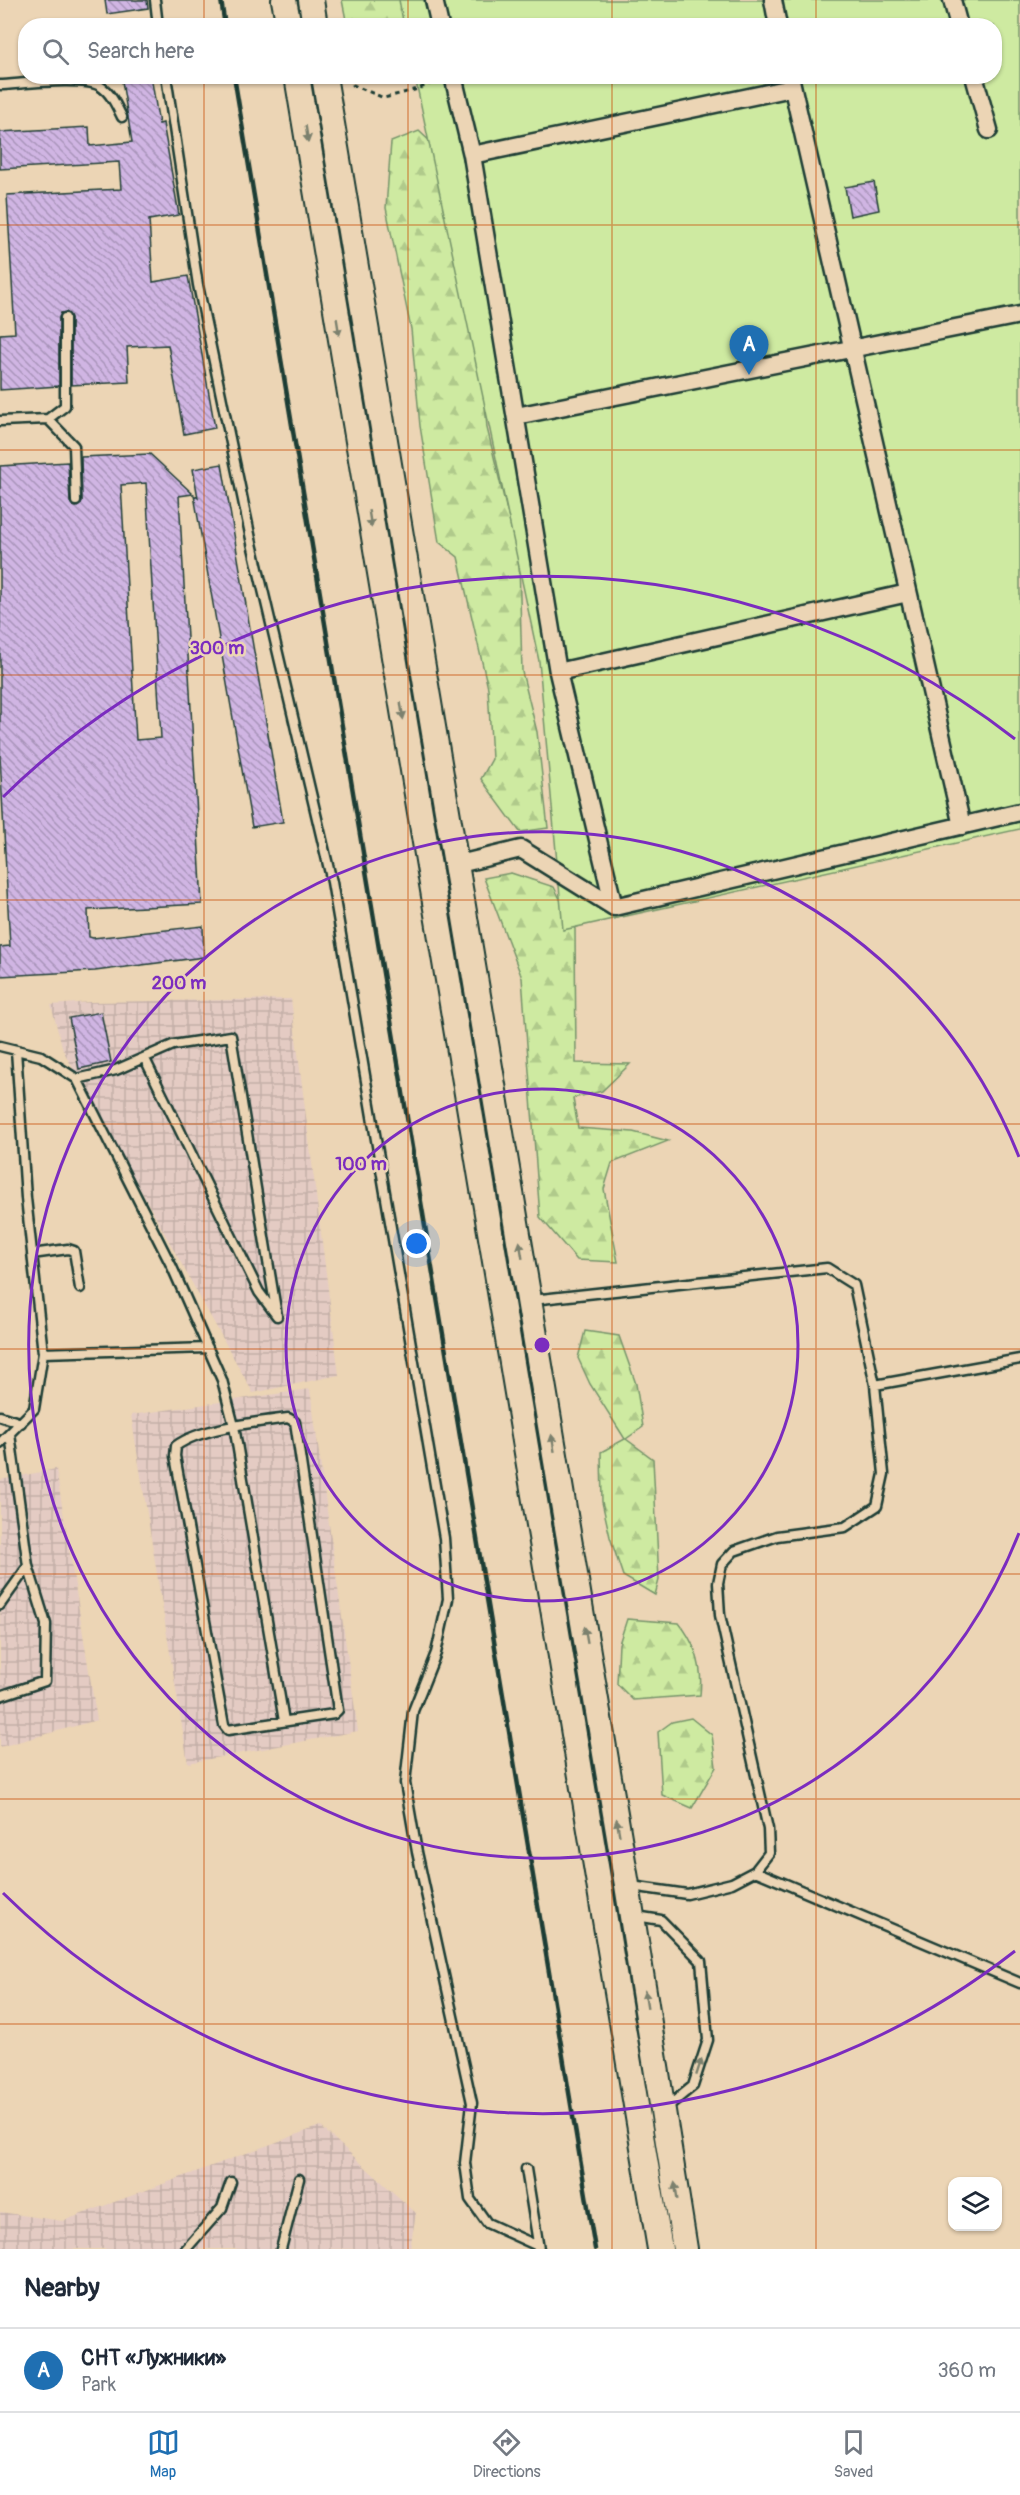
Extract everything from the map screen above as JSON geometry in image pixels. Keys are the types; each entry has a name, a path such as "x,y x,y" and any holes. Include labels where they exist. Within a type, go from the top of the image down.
{"main road":[{"path":"284,0 287,18"},
{"path":"311,0 314,18"},
{"path":"298,84 660,2249"},
{"path":"325,84 455,866 530,1300 685,2249"}],"street":[{"path":"434,0 438,18"},
{"path":"773,0 776,18"},
{"path":"952,0 957,18"},
{"path":"455,84 472,155 558,672 614,907"},
{"path":"472,155 782,84"},
{"path":"791,84 962,826"},
{"path":"976,84 989,130"},
{"path":"516,416 1020,315"},
{"path":"558,672 908,593"},
{"path":"455,866 520,849 614,907 1020,812"}],"lane":[{"path":"154,0 157,18"},
{"path":"0,85 20,84"},
{"path":"94,84 99,85 114,99 122,117"},
{"path":"167,84 198,285 250,539 332,882 444,1538 448,1599 436,1653 413,1711 405,1783 417,1852 472,2103 465,2163 470,2199 488,2223 538,2248"},
{"path":"0,421 48,419 65,406 64,318"},
{"path":"48,419 74,446 76,501"},
{"path":"77,1079 116,1070 146,1059 173,1045 231,1036 277,1316 258,1292 146,1059"},
{"path":"0,1046 42,1056 77,1079 172,1267 222,1380 234,1426 284,1721"},
{"path":"0,1443 34,1409 43,1353 26,1198 16,1050"},
{"path":"32,1254 68,1249 74,1251 80,1288"},
{"path":"530,1300 827,1268 854,1285 875,1385 884,1474 877,1506 845,1527 777,1536 734,1551 722,1564 718,1583 720,1616 768,1829 769,1853 755,1871 732,1883 687,1894 627,1885"},
{"path":"43,1353 208,1348"},
{"path":"875,1385 1020,1359"},
{"path":"0,1416 21,1423"},
{"path":"288,1418 295,1422 338,1710 334,1714 228,1730 224,1725 175,1456 176,1446 183,1441 234,1426 288,1418"},
{"path":"0,1696 45,1681 46,1624 28,1566 10,1434"},
{"path":"0,1605 28,1566"},
{"path":"755,1871 1020,1983"},
{"path":"632,1915 661,1920 701,1961 708,2040 693,2086 663,2111"},
{"path":"526,2169 538,2248"},
{"path":"281,2249 299,2179"},
{"path":"186,2249 222,2208 231,2182"}],"path":[{"path":"352,84 384,98 428,84"}],"shaded area":[{"path":"291,999 339,1375 253,1393 63,1050 51,1005 90,1002"},
{"path":"310,1389 358,1731 188,1763 131,1415"},
{"path":"56,1469 97,1720 0,1747 0,1480"},
{"path":"320,2126 416,2213 410,2249 0,2249 0,2212 63,2221"}],"green space":[{"path":"342,0 431,0 437,18 346,18"},
{"path":"399,0 1020,0 1020,829 563,930 539,661 416,84 1002,84 1002,18 402,18"},
{"path":"419,131 453,163 476,294 487,428 519,561 522,672 537,732 548,828 520,832 481,779 492,759 488,688 458,557 439,542 420,426 411,329 386,208 391,142"},
{"path":"511,873 554,887 575,929 576,1063 630,1064 602,1091 573,1098 578,1128 633,1132 668,1141 612,1163 604,1189 618,1262 577,1260 540,1217 522,978 484,878"},
{"path":"585,1331 619,1336 636,1384 643,1427 626,1439 653,1459 659,1580 655,1595 623,1576 610,1537 602,1502 601,1452 625,1439 590,1384 578,1358"},
{"path":"627,1619 679,1623 690,1639 697,1657 700,1695 633,1700 617,1684 619,1644"},
{"path":"691,1718 712,1735 716,1767 692,1808 662,1795 658,1732 672,1722"}],"building":[{"path":"105,0 147,0 148,8 107,14"},
{"path":"122,84 152,84 159,124 163,123 179,215 149,220 153,282 188,276 215,428 184,434 168,345 127,347 129,382 71,385 71,318 66,312 61,313 59,318 59,386 0,390 0,334 15,333 7,195 121,189 119,162 0,169 0,132 89,127 90,146 132,142"},
{"path":"874,182 879,210 850,216 845,187"},
{"path":"150,454 193,494 179,496 202,904 88,910 89,937 203,926 204,957 95,971 0,976 0,947 10,946 0,757 0,466 68,462 70,502 77,507 82,501 81,457","holes":["146,483 161,738 136,740 121,485"]},
{"path":"222,464 283,822 252,827 194,495 198,498 193,469"},
{"path":"101,1012 111,1062 79,1069 69,1018"}],"railway":[{"path":"221,0 224,18"},
{"path":"235,84 595,2249"}],"place":[{"name":"СНТ «Лужники»","path":"749,375"}]}
